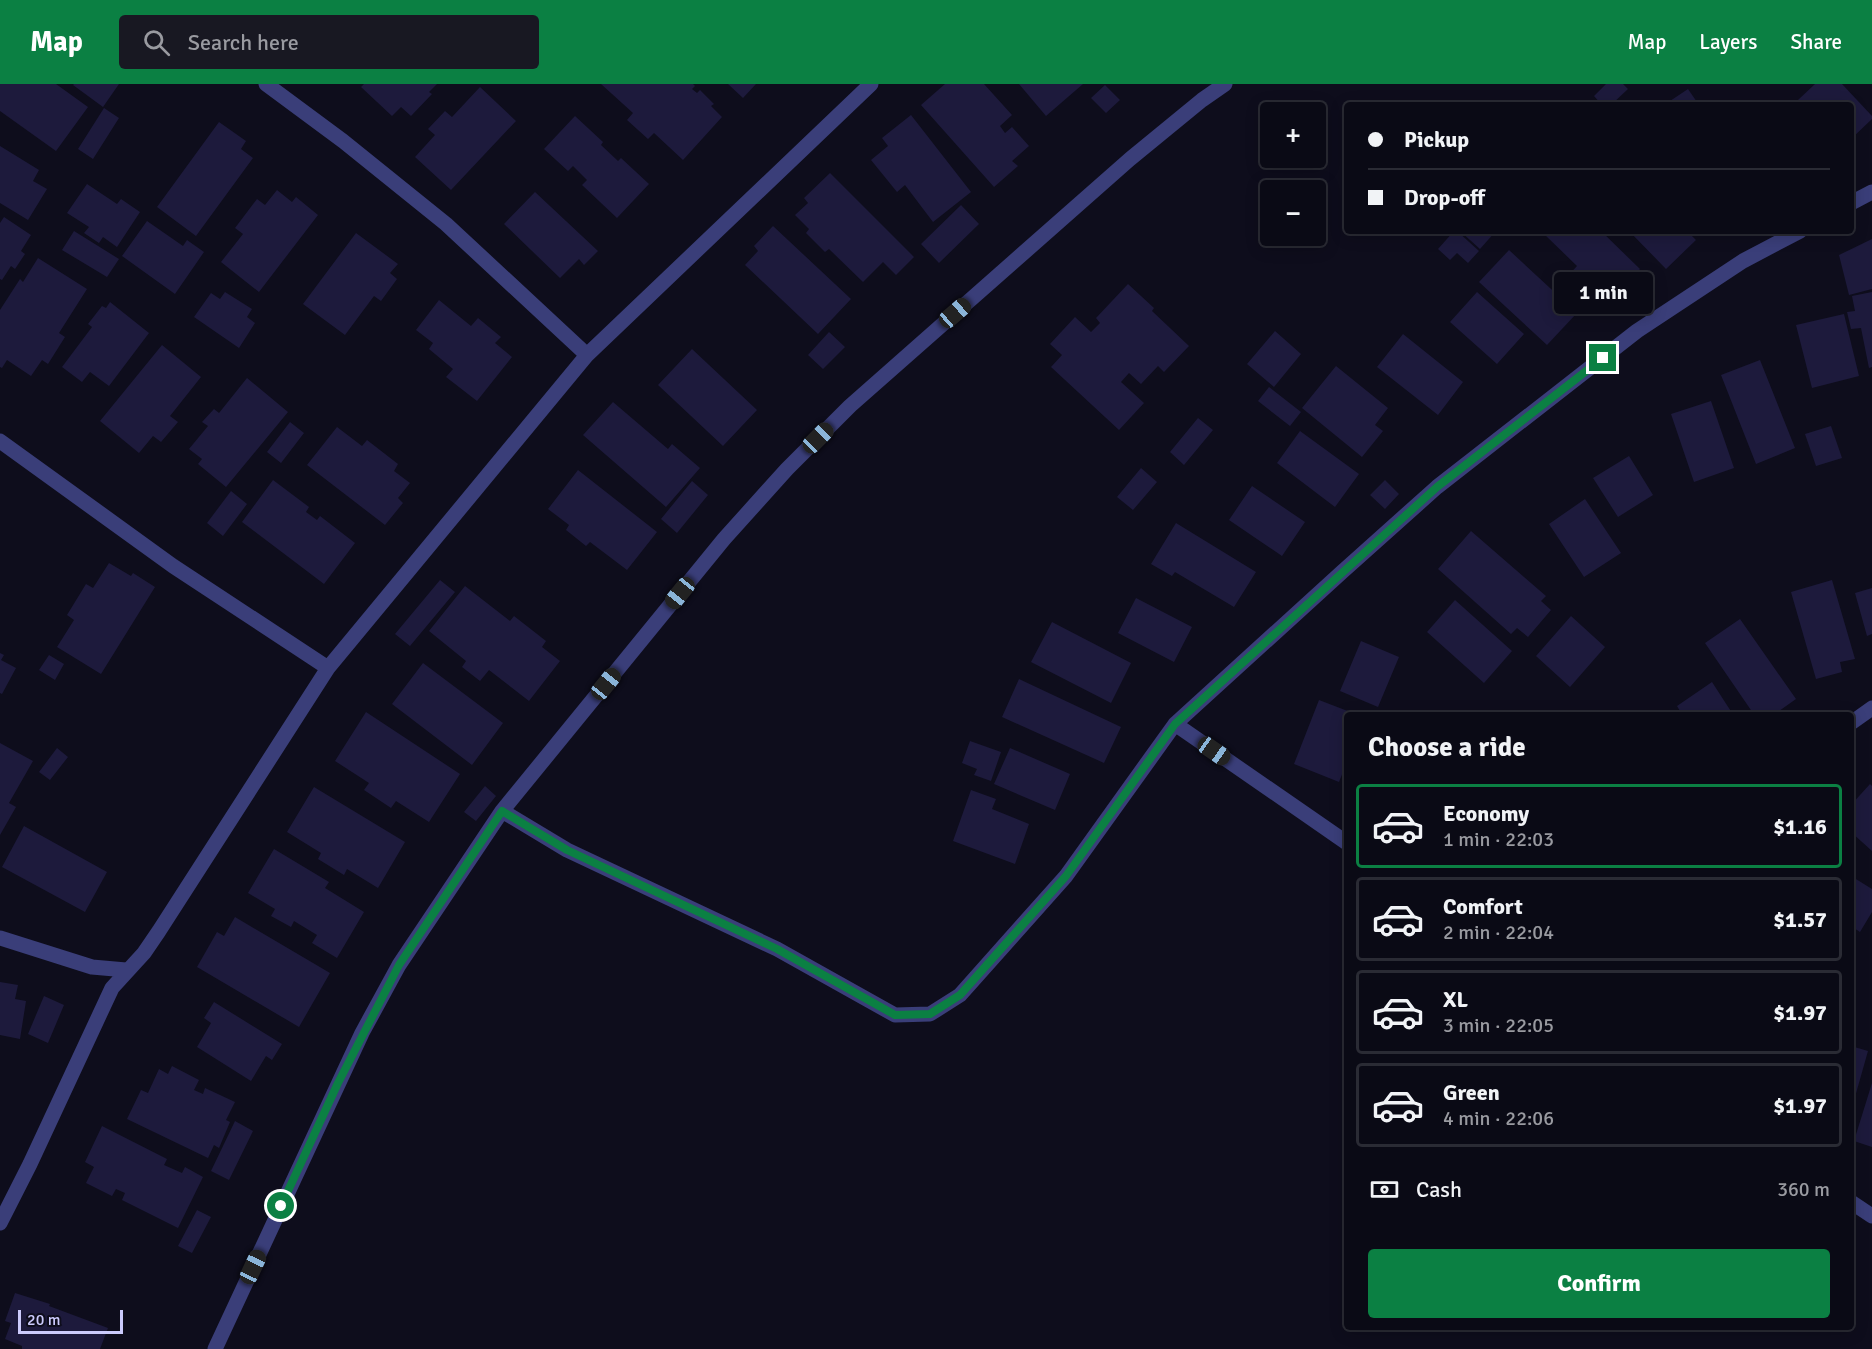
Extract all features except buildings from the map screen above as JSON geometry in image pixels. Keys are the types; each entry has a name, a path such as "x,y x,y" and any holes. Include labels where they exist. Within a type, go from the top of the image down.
{"street":[{"path":"266,84 343,141 446,224 587,355"},
{"path":"0,1223 112,988 126,970 144,953 159,931 328,668 587,355 871,84"},
{"path":"215,1349 362,1033 399,965 502,811 724,538 795,461 850,406 1130,159 1225,84"},
{"path":"1854,201 1872,192"},
{"path":"502,811 567,850 777,949 895,1015 930,1014 960,995 1066,876 1175,724 1437,487 1637,331 1743,261 1794,234"},
{"path":"0,441 173,566 328,668"},
{"path":"1854,721 1872,708"},
{"path":"1175,724 1344,841"},
{"path":"0,938 92,967 126,970"},
{"path":"1854,1204 1872,1216"}],"route":[{"path":"281,1206 362,1033 399,965 502,811 567,850 777,949 895,1015 930,1014 960,995 1066,876 1175,724 1437,487 1603,358"}]}
